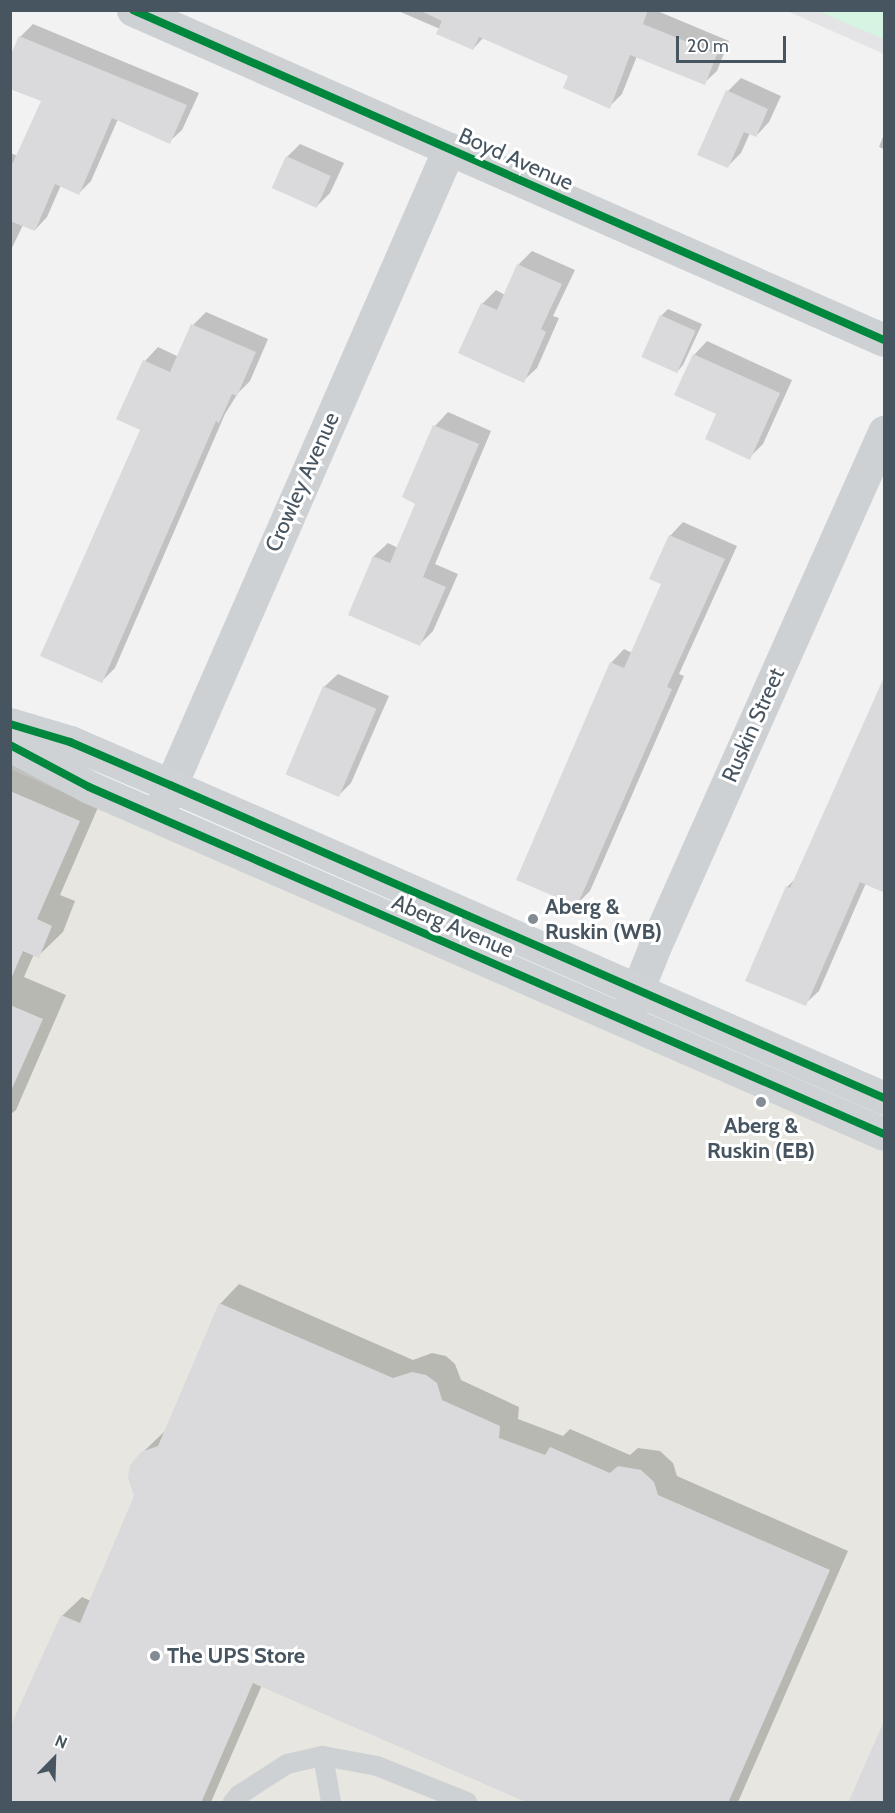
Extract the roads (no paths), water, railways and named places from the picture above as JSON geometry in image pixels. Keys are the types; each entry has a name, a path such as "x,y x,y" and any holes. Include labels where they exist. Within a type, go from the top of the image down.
{"street":[{"name":"Boyd Avenue","path":"133,10 885,340"},
{"name":"Crowley Avenue","path":"157,816 448,149"},
{"name":"Ruskin Street","path":"625,1020 885,432"},
{"name":"Aberg Avenue","path":"10,724 70,742 170,784 885,1098"},
{"name":"Aberg Avenue","path":"10,745 58,773 885,1134"}],"lane":[{"path":"233,1803 239,1795 287,1764 323,1756 377,1766 467,1803"},
{"path":"323,1756 331,1803"}],"place":[{"name":"Aberg & Ruskin (WB)","path":"533,919"},
{"name":"Aberg & Ruskin (EB)","path":"761,1102"},
{"name":"The UPS Store","path":"155,1656"}]}
